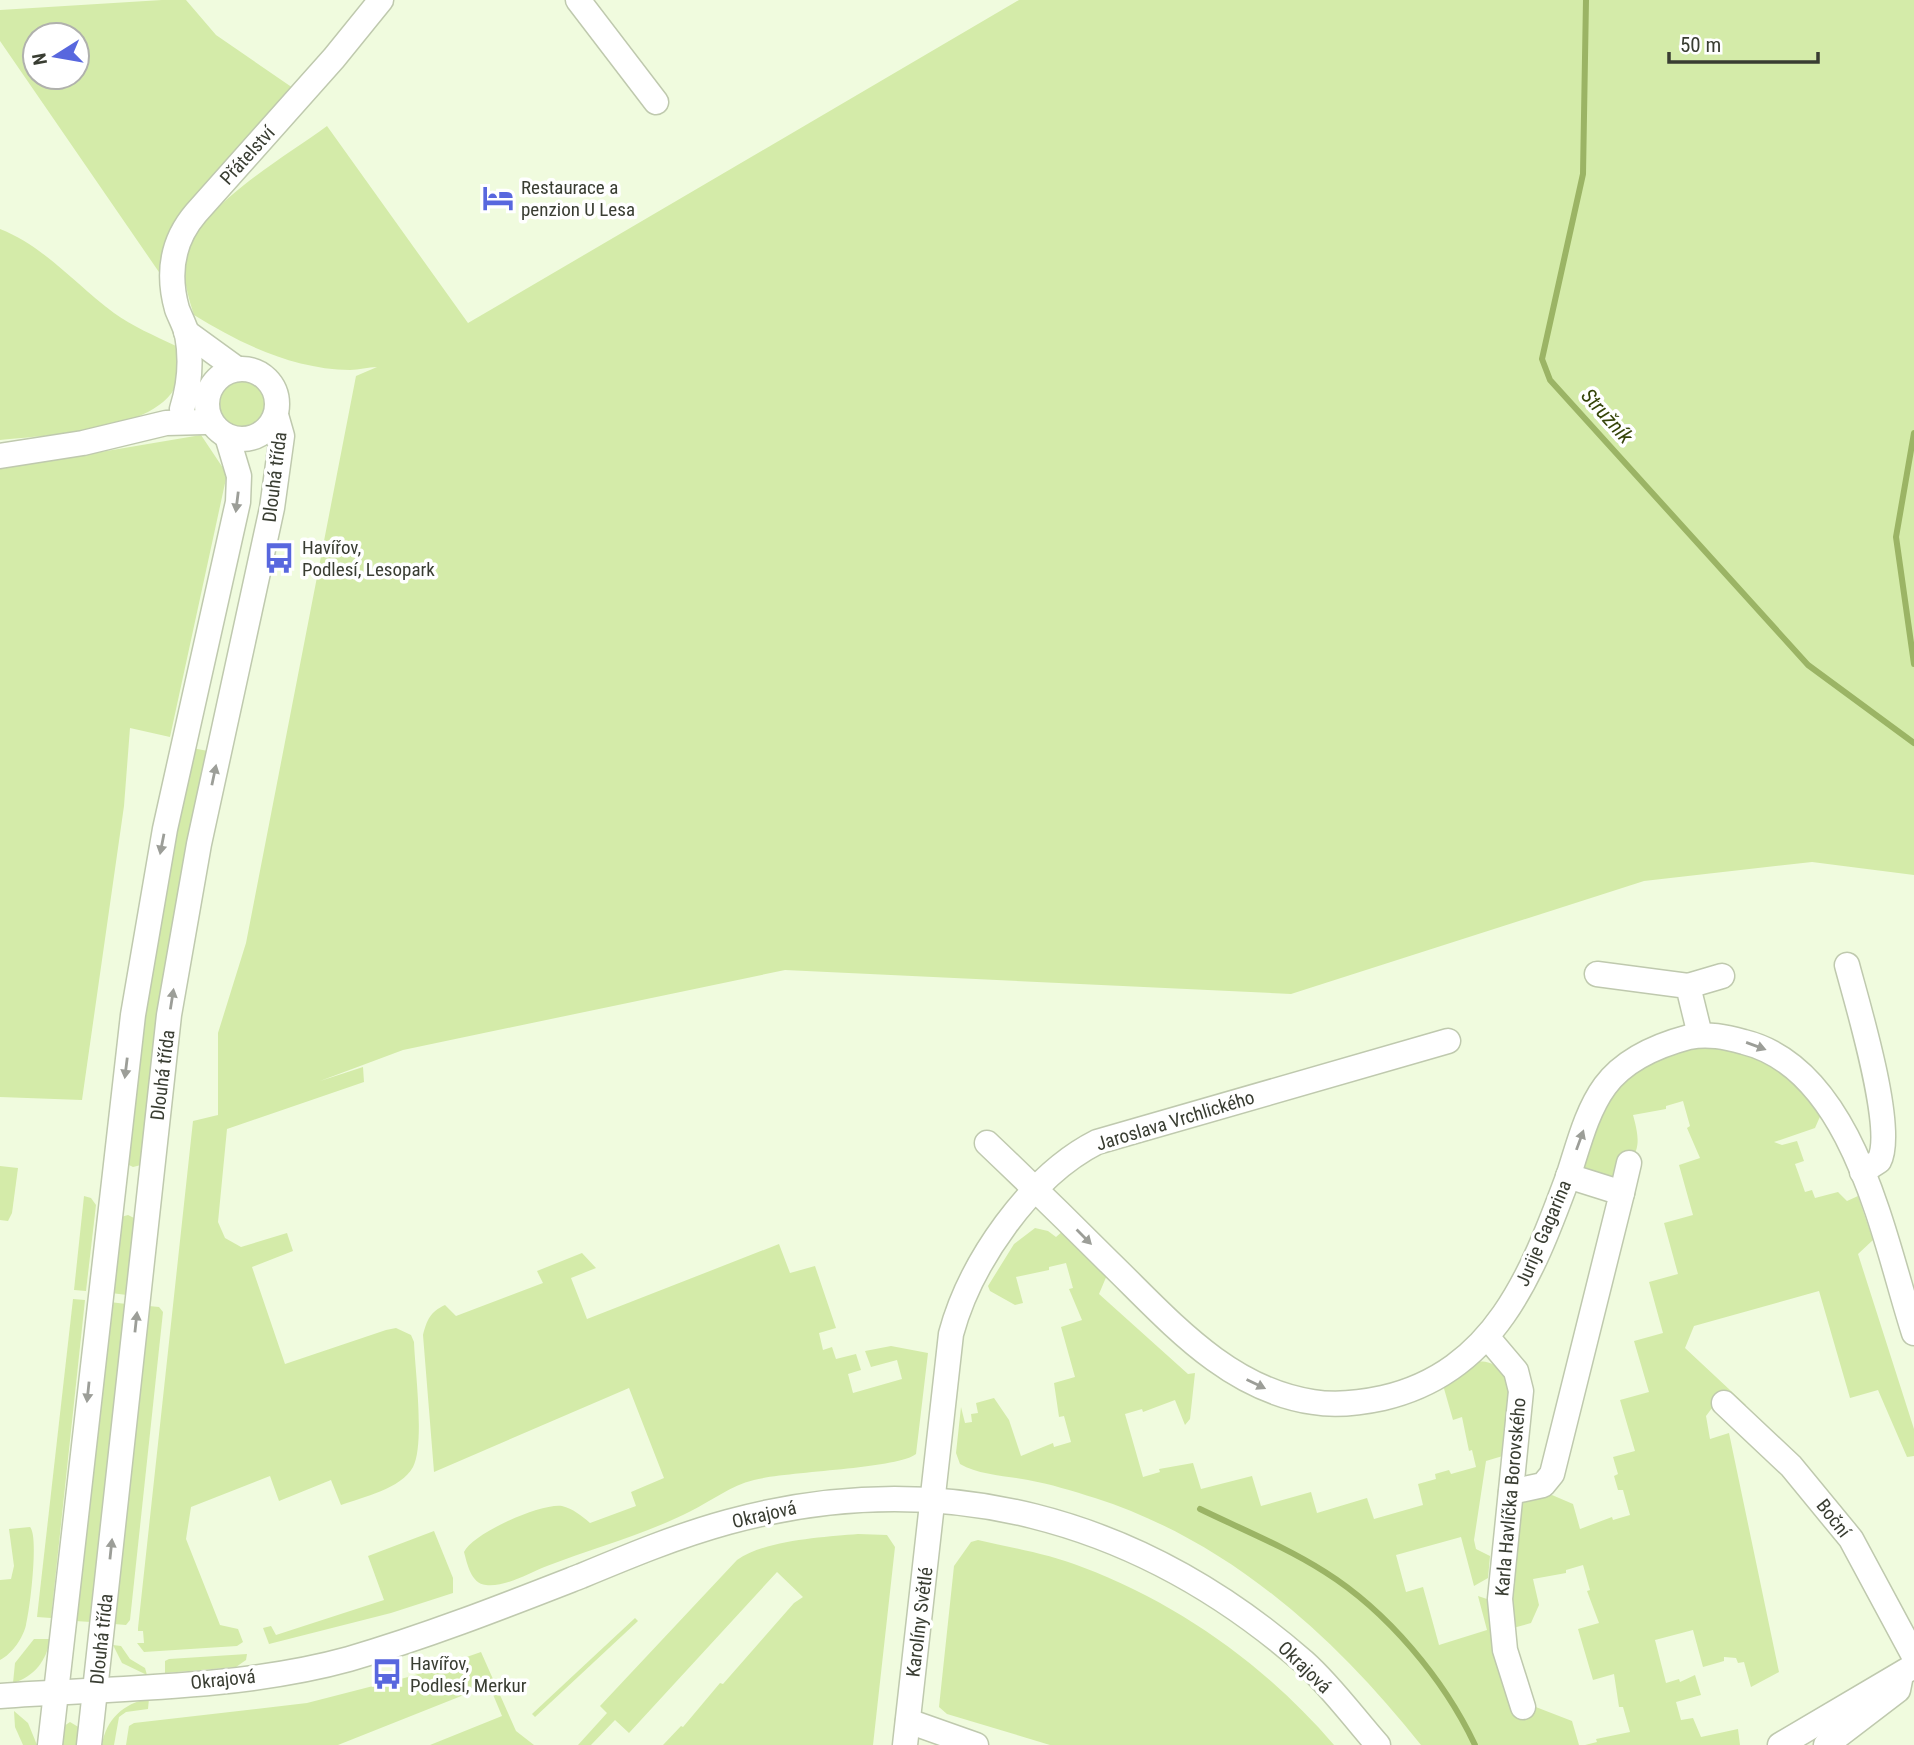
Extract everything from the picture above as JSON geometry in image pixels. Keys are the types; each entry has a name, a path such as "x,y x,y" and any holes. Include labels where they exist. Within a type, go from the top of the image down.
{"street":[{"name":"Přátelství","path":"174,416 190,381 186,332 178,312 172,276 174,255 184,227 334,58 381,0"},
{"path":"578,0 656,102"},
{"path":"186,332 237,369"},
{"name":"Přátelství","path":"189,359 214,412"},
{"path":"0,456 83,443 174,416 214,412 250,438 270,426 276,415 275,391 269,381 253,370 237,369 223,374 214,412"},
{"name":"Dlouhá třída","path":"50,1745 111,1187 143,948 177,772 238,502 239,476 214,412"},
{"name":"Dlouhá třída","path":"89,1745 169,1015 202,831 272,508 282,436 276,415"},
{"path":"1847,965 1875,1074 1883,1144 1879,1161 1862,1172"},
{"path":"1597,974 1688,986 1722,976"},
{"path":"1688,986 1700,1035"},
{"name":"Jurije Gagarina","path":"986,1143 1186,1337 1226,1369 1273,1392 1312,1402 1342,1404 1391,1396 1425,1385 1488,1338 1522,1286 1594,1105 1611,1078 1658,1048 1700,1035 1757,1045 1799,1070 1832,1110 1862,1172 1914,1333"},
{"name":"Jaroslava Vrchlického","path":"934,1499 947,1363 959,1306 984,1256 1036,1189 1072,1156 1097,1142 1448,1041"},
{"path":"1511,1492 1544,1485 1552,1474 1629,1163"},
{"path":"1568,1176 1622,1193"},
{"name":"Karla Havlíčka Borovského","path":"1488,1338 1516,1371 1521,1391 1502,1566 1500,1614 1506,1650 1523,1707"},
{"name":"Boční","path":"1724,1402 1791,1466 1851,1539 1909,1665"},
{"name":"Okrajová","path":"0,1696 248,1677 344,1660 431,1633 675,1538 727,1522 794,1506 857,1500 934,1499 1029,1513 1133,1548 1224,1598 1307,1664 1378,1745"},
{"name":"Karolíny Světlé","path":"906,1733 934,1499"},
{"path":"1780,1745 1909,1665"},
{"path":"1826,1745 1898,1690 1909,1665"},
{"path":"906,1733 976,1745"}],"green space":[{"path":"186,0 216,35 293,88 185,206 174,228 161,275 34,91 91,91 91,21 21,21 21,72 0,41 0,10"},
{"path":"1019,0 1914,0 1914,875 1812,862 1644,881 1291,994 785,970 403,1050 320,1081 363,1067 364,1082 227,1129 218,1222 225,1238 241,1247 287,1233 293,1251 252,1267 285,1364 386,1330 396,1328 411,1335 414,1342 418,1406 417,1456 407,1475 391,1487 341,1505 331,1480 279,1501 270,1476 191,1507 186,1539 220,1625 238,1629 243,1642 237,1646 144,1652 137,1643 144,1643 143,1631 138,1631 138,1628 193,1121 218,1115 218,1033 246,943 356,376 377,367 329,369 288,360 230,336 194,315 184,270 185,256 194,237 225,201 327,126 468,323"},
{"path":"0,229 31,245 121,318 176,346 180,374 169,396 148,412 120,423 54,435 0,440"},
{"path":"243,379 260,386 267,403 260,420 243,427 226,420 219,403 226,386"},
{"path":"201,435 227,474 170,737 130,728 124,806 82,1100 0,1097 0,469"},
{"path":"192,748 208,751 141,1165 133,1167 127,1164 142,1023"},
{"path":"1710,1043 1778,1066 1822,1112 1815,1128 1774,1142 1782,1145 1797,1141 1804,1161 1795,1164 1805,1192 1812,1190 1815,1198 1838,1192 1847,1201 1858,1196 1873,1240 1858,1254 1914,1429 1914,1456 1907,1457 1878,1390 1850,1398 1819,1291 1694,1326 1685,1348 1746,1405 1740,1409 1715,1404 1706,1416 1710,1439 1729,1433 1779,1672 1751,1687 1744,1662 1738,1663 1736,1658 1724,1657 1724,1661 1703,1667 1693,1630 1655,1640 1666,1683 1679,1679 1680,1682 1695,1675 1701,1695 1676,1702 1681,1720 1693,1718 1701,1737 1738,1729 1740,1745 1585,1745 1597,1742 1596,1739 1630,1732 1623,1707 1619,1707 1614,1674 1593,1680 1578,1629 1599,1623 1587,1591 1590,1590 1583,1565 1566,1570 1566,1573 1533,1579 1539,1605 1531,1623 1513,1628 1505,1595 1516,1504 1552,1495 1573,1504 1580,1529 1612,1517 1613,1520 1630,1515 1623,1490 1618,1490 1614,1476 1618,1474 1613,1457 1635,1451 1620,1400 1649,1392 1634,1341 1663,1333 1649,1282 1678,1274 1664,1223 1693,1215 1679,1165 1700,1158 1687,1128 1690,1126 1683,1101 1666,1106 1666,1109 1633,1115 1637,1136 1636,1151 1613,1180 1581,1172 1598,1114 1619,1086 1646,1066"},
{"path":"0,1166 18,1168 12,1213 8,1221 0,1220"},
{"path":"84,1196 91,1198 96,1205 86,1291 74,1290"},
{"path":"128,1215 134,1218 135,1224 127,1295 111,1293 121,1217"},
{"path":"1035,1228 1048,1231 1056,1237 1064,1230 1107,1275 1099,1294 1188,1374 1195,1373 1190,1419 1185,1425 1175,1400 1143,1412 1142,1409 1125,1414 1143,1477 1160,1472 1159,1469 1193,1463 1201,1489 1252,1476 1261,1506 1311,1492 1317,1513 1367,1498 1374,1519 1423,1505 1418,1484 1436,1479 1435,1474 1449,1470 1451,1474 1476,1467 1472,1450 1469,1451 1462,1417 1453,1420 1443,1385 1470,1365 1484,1361 1500,1368 1511,1377 1506,1455 1486,1461 1474,1540 1476,1549 1490,1556 1488,1578 1474,1586 1461,1537 1396,1555 1406,1592 1423,1587 1439,1645 1487,1630 1478,1596 1487,1599 1497,1665 1528,1704 1572,1721 1579,1745 1421,1745 1388,1705 1315,1630 1234,1566 1190,1539 1144,1516 1095,1498 1028,1480 984,1473 960,1464 956,1453 961,1407 965,1423 972,1422 971,1414 978,1413 976,1403 994,1398 1009,1420 1021,1456 1053,1443 1054,1447 1071,1442 1064,1416 1059,1417 1054,1383 1075,1377 1061,1327 1082,1320 1069,1289 1073,1288 1066,1263 1049,1267 1049,1270 1016,1277 1023,1303 1015,1305 990,1291 988,1286 1014,1244"},
{"path":"779,1244 790,1273 815,1266 836,1328 819,1333 823,1350 832,1347 836,1359 856,1354 861,1370 848,1374 853,1393 902,1379 897,1360 871,1367 865,1351 891,1346 928,1353 916,1454 887,1463 754,1480 656,1527 517,1579 494,1585 477,1581 464,1552 470,1544 493,1528 524,1514 552,1506 570,1509 590,1523 636,1506 631,1492 664,1478 629,1388 434,1472 423,1335 433,1314 445,1305 456,1316 543,1283 537,1271 582,1253 596,1268 571,1278 587,1319"},
{"path":"73,1299 85,1300 51,1618 37,1617"},
{"path":"110,1302 126,1304 91,1622 75,1621"},
{"path":"149,1306 159,1307 163,1312 130,1620 126,1625 114,1624"},
{"path":"30,1527 33,1533 34,1558 26,1625 16,1645 0,1660 0,1580 11,1579 14,1566 9,1529"},
{"path":"434,1531 453,1578 453,1593 391,1613 269,1644 263,1628 271,1626 276,1635 384,1600 368,1556"},
{"path":"858,1534 887,1535 895,1547 873,1745 663,1745 683,1727 720,1683 723,1684 794,1603 803,1597 777,1572 629,1733 615,1720 591,1745 578,1745 607,1713 600,1706 737,1560 749,1553 779,1544"},
{"path":"978,1540 1069,1562 1153,1599 1219,1640 1250,1664 1308,1716 1334,1745 1050,1745 947,1714 939,1707 954,1566 971,1542"},
{"path":"635,1618 638,1621 535,1717 532,1714"},
{"path":"34,1639 50,1639 43,1661 27,1677 13,1683 15,1663"},
{"path":"113,1645 121,1646 130,1659 145,1668 147,1675 122,1663"},
{"path":"481,1652 516,1731 534,1745 430,1745 502,1716 489,1685 338,1745 126,1745 129,1726 134,1723 307,1703 412,1676"},
{"path":"247,1654 246,1660 236,1667 165,1673 165,1661 169,1659"},
{"path":"149,1699 148,1709 126,1712 119,1717 114,1745 102,1745 107,1728 117,1714 131,1704"},
{"path":"14,1711 28,1723 37,1745 23,1745 15,1727"},
{"path":"70,1722 80,1728 79,1745 61,1745 64,1726"}],"waterway":[{"name":"Stružník","path":"1586,0 1583,174 1542,359 1550,380 1808,665 1914,743"},
{"path":"1914,433 1896,537 1914,664"},
{"path":"1200,1509 1310,1563 1370,1606 1412,1648 1447,1696 1475,1745"}],"place":[{"name":"Restaurace a penzion U Lesa","path":"498,198"},
{"name":"Havířov, Podlesí, Lesopark","path":"279,558"},
{"name":"Havířov, Podlesí, Merkur","path":"387,1674"}]}
